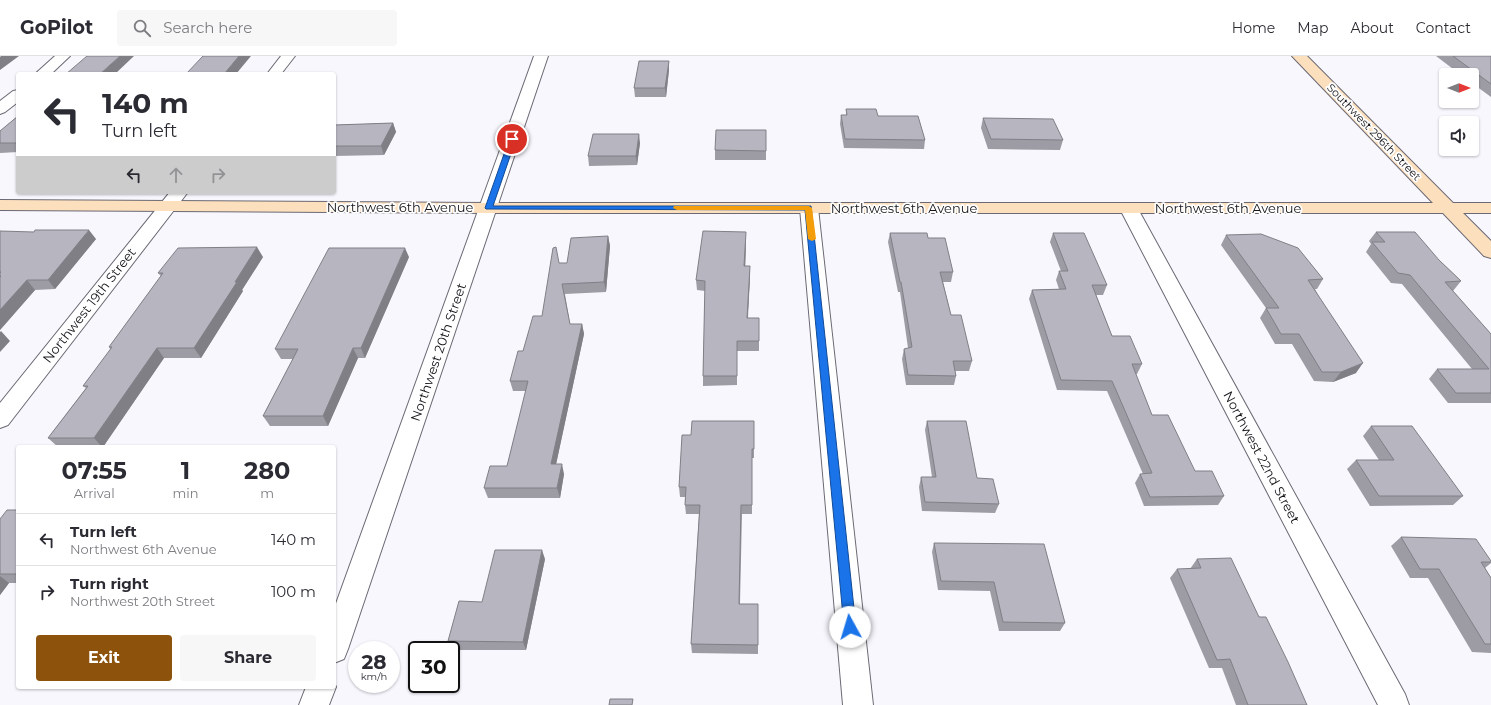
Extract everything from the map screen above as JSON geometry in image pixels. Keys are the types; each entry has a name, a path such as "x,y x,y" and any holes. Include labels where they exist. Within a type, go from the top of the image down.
{"street":[{"path":"44,72 63,56"},
{"path":"276,72 288,56"},
{"name":"Northwest 20th Street","path":"336,643 541,56"},
{"name":"Southwest 296th Street","path":"1299,56 1491,252"},
{"path":"0,109 16,96"},
{"name":"Northwest 6th Avenue","path":"0,205 174,199 488,208 1491,208"},
{"name":"Northwest 19th Street","path":"0,419 174,199"},
{"path":"809,208 858,705"},
{"name":"Northwest 22nd Street","path":"1129,209 1394,705"},
{"path":"314,705 320,689"}],"building":[{"path":"87,56 120,56 102,72 68,72"},
{"path":"203,56 239,56 226,72 188,72"},
{"path":"1453,56 1491,56 1491,84 1479,75 1479,68 1469,68"},
{"path":"639,61 669,61 665,88 634,88"},
{"path":"846,109 876,109 878,116 918,116 925,140 845,139 841,115 847,115"},
{"path":"16,118 16,143 0,143 0,131"},
{"path":"983,118 1053,119 1063,140 991,139"},
{"path":"393,123 381,146 336,146 336,125"},
{"path":"716,130 766,130 766,151 715,150"},
{"path":"593,134 639,134 636,156 588,156"},
{"path":"35,230 89,230 48,280 27,280 0,310 0,231 34,232"},
{"path":"703,231 746,232 744,266 750,266 747,318 759,318 759,341 737,341 737,376 703,376 705,281 696,280"},
{"path":"1376,232 1415,232 1439,260 1461,281 1445,282 1491,334 1491,393 1456,393 1437,369 1489,369 1410,275 1398,273 1372,242 1385,242"},
{"path":"890,233 927,233 928,238 945,238 953,272 940,272 951,315 961,315 972,361 953,361 956,376 908,375 904,349 912,347 901,282"},
{"path":"1053,233 1084,233 1107,285 1092,285 1112,336 1130,336 1142,364 1132,364 1152,415 1168,415 1195,471 1212,471 1224,496 1150,497 1140,474 1152,473 1112,381 1061,380 1032,290 1066,289 1059,271 1068,271"},
{"path":"1261,234 1298,248 1323,279 1308,280 1363,363 1341,372 1322,372 1299,334 1281,334 1266,308 1279,308 1226,235"},
{"path":"608,236 604,282 562,284 570,324 582,324 551,464 562,464 557,488 484,488 490,466 507,466 528,381 510,381 518,351 523,351 533,316 542,316 553,248 556,247 559,263 567,263 571,238"},
{"path":"257,247 235,282 237,282 194,348 157,348 94,438 48,438 88,386 83,386 112,347 109,347 163,273 158,273 178,248"},
{"path":"329,248 405,248 361,348 353,348 323,416 263,416 298,349 275,349"},
{"path":"692,421 754,421 754,449 752,449 752,505 741,505 739,604 758,604 758,645 691,644 700,505 685,505 686,487 679,487 682,435 691,435"},
{"path":"927,421 966,421 977,478 993,479 999,504 925,502 921,477 936,477"},
{"path":"1371,426 1412,426 1463,496 1379,496 1356,460 1394,460"},
{"path":"7,510 16,510 16,574 0,574 0,519"},
{"path":"1401,537 1476,539 1491,561 1481,562 1491,578 1491,644 1485,644 1439,569 1420,569"},
{"path":"934,543 1044,544 1065,623 1003,622 994,582 941,581"},
{"path":"495,550 542,550 523,642 448,641 459,601 482,602"},
{"path":"1231,558 1259,617 1266,617 1307,705 1248,705 1230,659 1217,660 1177,569 1201,568 1197,559"},
{"path":"610,699 633,699 632,705 609,705"}],"slow traffic":[{"path":"677,208 809,208 812,239"}],"route":[{"path":"512,139 488,208 809,208 850,627"}]}
